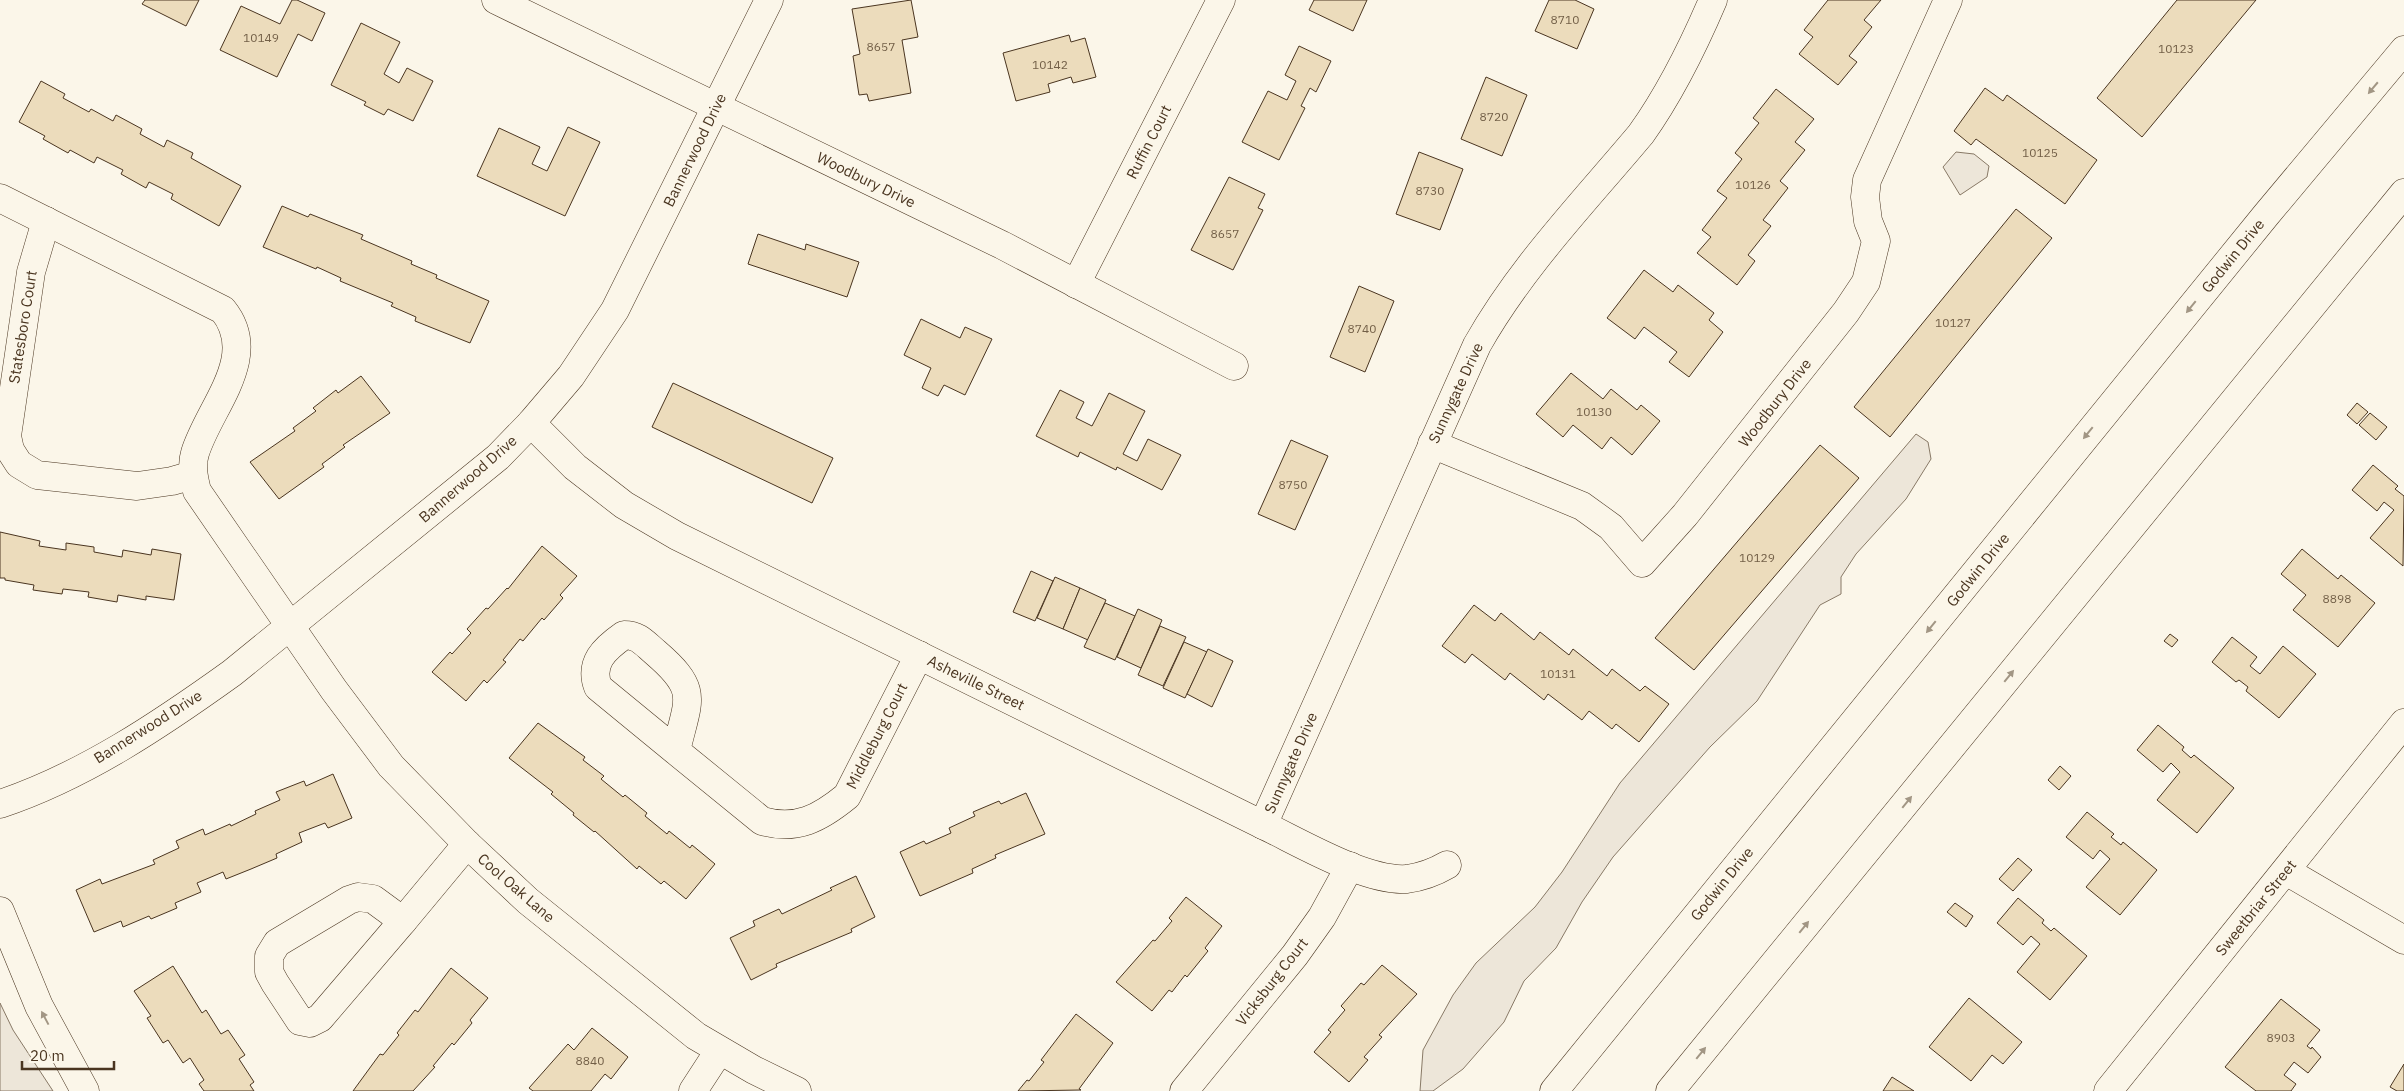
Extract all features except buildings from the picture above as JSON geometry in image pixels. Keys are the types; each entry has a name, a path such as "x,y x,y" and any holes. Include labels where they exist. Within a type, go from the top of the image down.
{"street":[{"name":"Woodbury Drive","path":"496,0 1076,284 1234,366"},
{"name":"Bannerwood Drive","path":"0,804 25,795 108,754 187,706 232,673 498,457 531,423 571,376 615,310 769,0"},
{"name":"Ruffin Court","path":"1076,284 1221,0"},
{"name":"Sunnygate Drive","path":"1263,825 1464,371 1492,318 1542,251 1660,109 1686,60 1713,0"},
{"name":"Woodbury Drive","path":"1432,444 1582,506 1611,527 1642,563 1692,508 1846,312 1866,282 1876,241 1868,221 1866,197 1868,180 1948,0"},
{"name":"Godwin Drive","path":"1554,1091 2260,223 2404,50"},
{"path":"1670,1091 2404,193"},
{"path":"0,198 223,310 232,321 238,339 235,363 223,394 194,454 193,475 203,503 289,626"},
{"name":"Statesboro Court","path":"46,221 31,272 7,436 10,450 19,464 37,475 137,486 172,481 193,475"},
{"name":"Asheville Street","path":"531,423 575,467 624,505 677,536 1263,825 1350,866 1380,877 1407,879 1447,866"},
{"name":"Cool Oak Lane","path":"289,626 391,766 467,844 528,901 696,1036 719,1051 797,1091"},
{"name":"Middleburg Court","path":"676,751 762,821 779,826 794,825 828,812 847,796 918,655"},
{"name":"Sweetbriar Street","path":"2108,1091 2404,724"},
{"path":"403,921 373,899 358,897 349,900 276,943 269,956 269,972 300,1020 310,1023 320,1018 403,921 467,844"},
{"name":"Vicksburg Court","path":"1184,1091 1296,955 1322,917 1350,866"},
{"path":"2286,871 2404,940"},
{"path":"0,910 39,1006 85,1091"},
{"path":"693,1091 719,1051"}],"shaded area":[{"path":"1956,152 1974,154 1989,166 1987,177 1960,195 1943,167"},
{"path":"1916,434 1928,442 1931,459 1906,499 1856,554 1841,577 1841,594 1820,605 1757,701 1710,747 1613,857 1582,902 1556,948 1524,981 1504,1022 1463,1069 1433,1091 1420,1091 1423,1050 1453,995 1476,963 1535,907 1562,872 1620,783"},
{"path":"0,1003 13,1030 53,1091 0,1091"}]}
